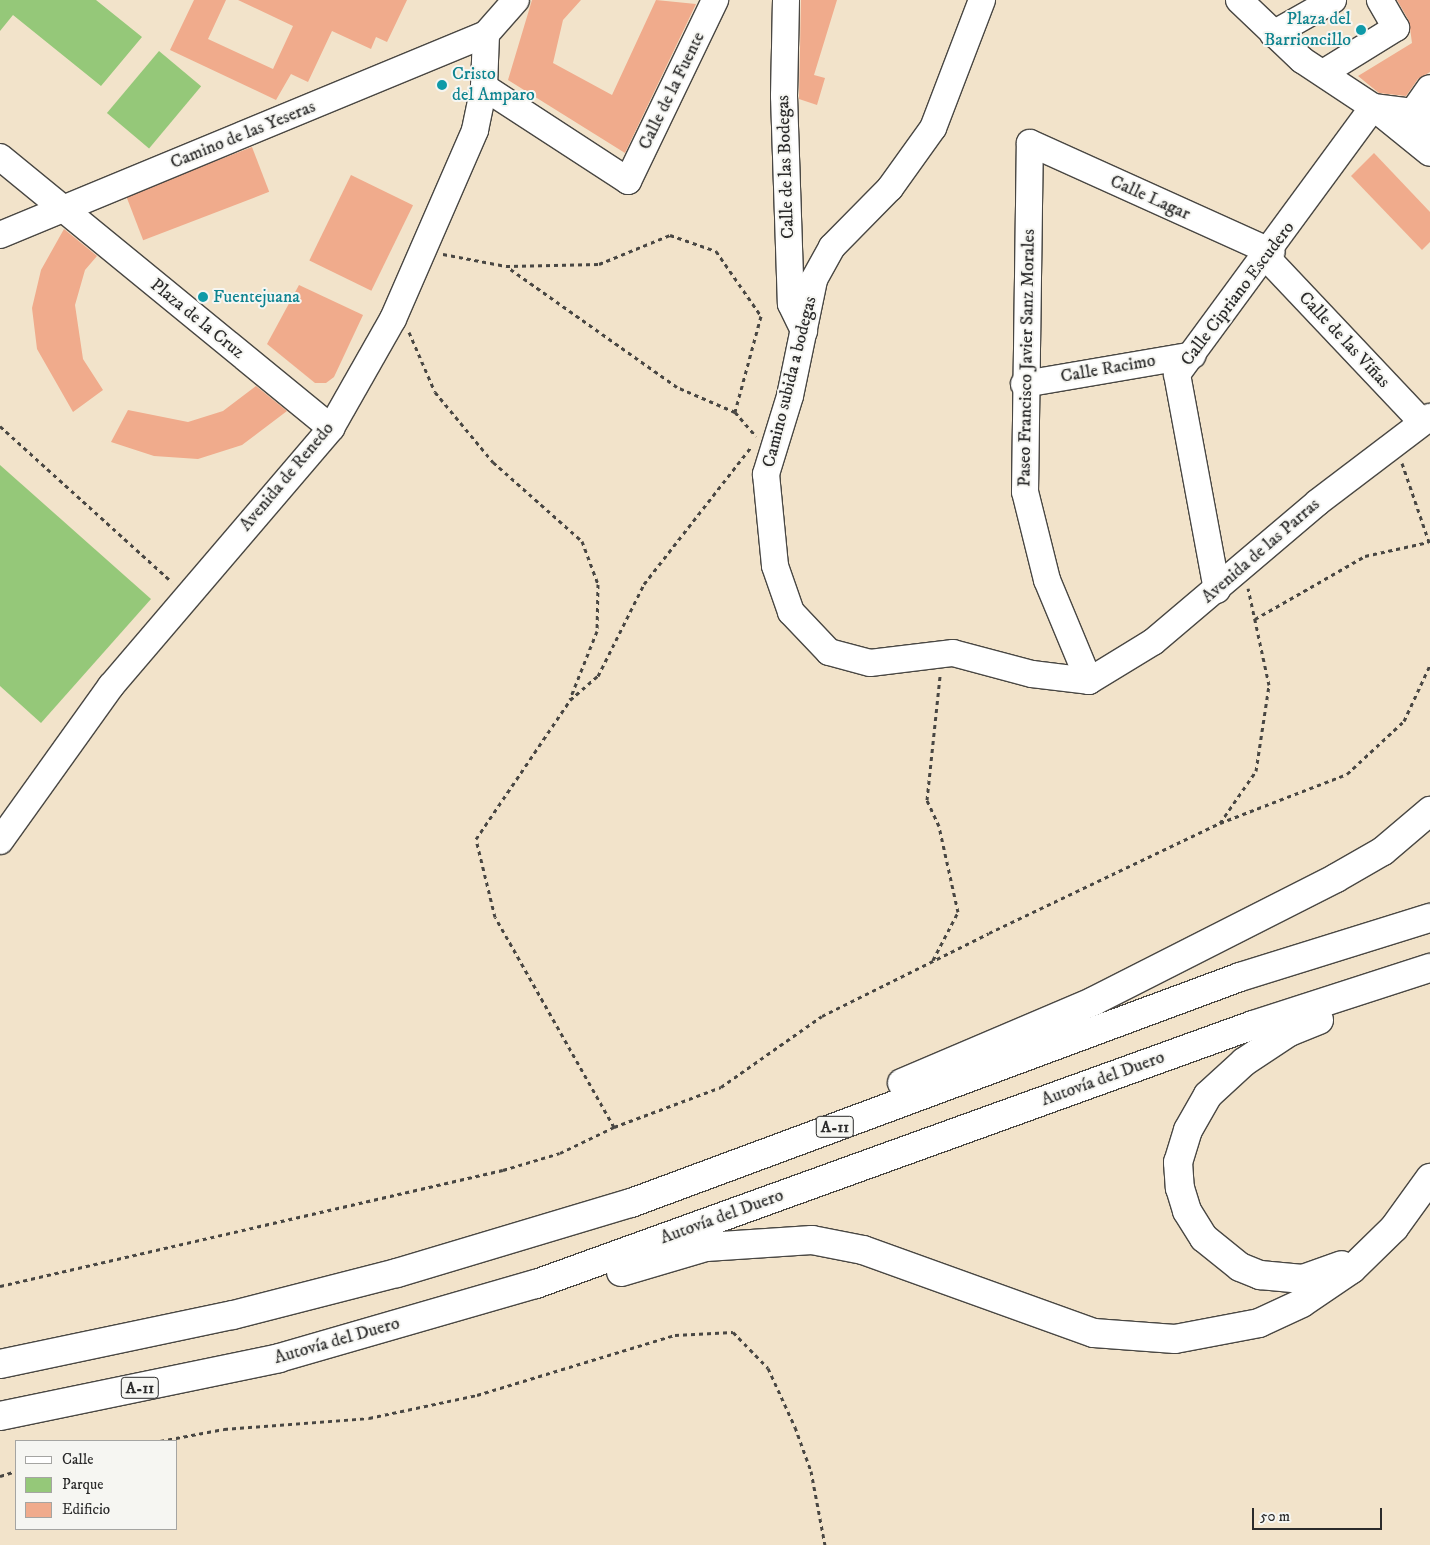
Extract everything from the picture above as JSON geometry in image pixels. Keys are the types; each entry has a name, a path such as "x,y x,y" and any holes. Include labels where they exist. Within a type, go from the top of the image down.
{"highway":[{"path":"233,1315 631,1187 942,1066 1094,1001 1336,878 1383,851 1430,812"},
{"name":"A-11","path":"0,1364 233,1315 397,1273 631,1203 1240,977 1430,918"},
{"name":"Autovía del Duero","path":"0,1416 279,1358 536,1284 1252,1025 1430,968"},
{"path":"1376,1245 1344,1264 1303,1278 1260,1275 1240,1267 1218,1254 1187,1211 1178,1162 1188,1130 1208,1095 1244,1062 1289,1032 1430,985"},
{"path":"279,1358 400,1340 706,1247 767,1239 812,1240 863,1250 1094,1333 1175,1339 1259,1322 1302,1303 1352,1269 1376,1245 1430,1178"}],"street":[{"name":"Calle de la Fuente","path":"484,88 628,181 715,0"},
{"name":"Calle de las Bodegas","path":"786,0 784,96 791,304 804,331"},
{"name":"Camino subida a bodegas","path":"982,0 933,128 890,188 821,263 766,474 775,566 791,612 829,652 870,663 942,655 1089,681"},
{"path":"1239,0 1273,34 1323,74 1373,107 1430,153"},
{"path":"1273,34 1333,0"},
{"path":"1323,74 1396,28 1380,0"},
{"path":"486,34 504,4"},
{"name":"Avenida de Renedo","path":"0,842 111,686 331,428 393,319 475,130 484,88 486,34"},
{"name":"Camino de las Yeseras","path":"0,235 486,34"},
{"path":"1373,107 1422,119 1430,88"},
{"name":"Calle Cipriano Escudero","path":"1217,590 1177,374 1268,255 1373,107"},
{"name":"Calle Lagar","path":"1030,143 1268,255"},
{"name":"Paseo Francisco Javier Sanz Morales","path":"1030,143 1024,384 1025,492 1047,580 1089,681"},
{"name":"Plaza de la Cruz","path":"0,157 66,208 331,428"},
{"name":"Calle de las Viñas","path":"1268,255 1426,419"},
{"name":"Calle Racimo","path":"1024,384 1193,354"},
{"name":"Avenida de las Parras","path":"1089,681 1153,642 1426,419"}],"path":[{"path":"423,250 506,266 599,264 670,236 716,251 761,316 735,412"},
{"path":"506,266 677,387 735,412 758,438"},
{"path":"393,319 411,334 435,392 492,462 582,541 598,584 597,631 570,700 476,839 495,916 614,1127"},
{"path":"0,426 187,596"},
{"path":"570,700 598,676 644,584 764,430"},
{"path":"1254,619 1365,556 1429,544 1395,443"},
{"path":"1220,824 1256,771 1269,685 1243,567"},
{"path":"932,961 958,912 939,826 927,800 942,655"},
{"path":"0,1286 503,1170 560,1153 614,1127 721,1086 822,1016 932,961 1220,824 1346,774 1404,721 1430,665"},
{"path":"165,1440 224,1429 369,1418 477,1395 675,1336 733,1332 768,1368 795,1427 811,1472 825,1545"},
{"path":"0,1476 15,1471"}],"green space":[{"path":"0,0 96,0 142,37 101,86 13,15 0,31"},
{"path":"159,51 201,86 149,148 107,113"},
{"path":"0,465 151,599 41,723 0,686"}],"building":[{"path":"194,0 226,0 208,39 273,69 293,26 238,0 407,0 387,42 376,37 371,49 332,31 308,82 291,74 276,100 170,50"},
{"path":"532,0 581,0 563,20 553,63 612,95 656,0 696,4 625,153 508,80"},
{"path":"801,0 837,0 814,75 825,78 817,105 799,99"},
{"path":"1397,0 1430,0 1430,72 1418,79 1406,96 1379,93 1358,76 1412,43 1409,21"},
{"path":"252,147 269,192 143,240 126,195"},
{"path":"1374,153 1430,212 1430,242 1422,250 1351,176"},
{"path":"351,175 413,205 371,291 309,260"},
{"path":"64,229 97,256 85,270 75,305 83,359 103,390 73,412 37,349 32,308 41,270"},
{"path":"299,285 363,315 334,377 326,383 315,383 267,344"},
{"path":"256,386 287,411 242,445 198,459 154,456 111,442 128,410 188,422 223,411"}],"place":[{"name":"Plaza del Barrioncillo","path":"1361,30"},
{"name":"Cristo del Amparo","path":"442,85"},
{"name":"Fuentejuana","path":"203,297"}]}
